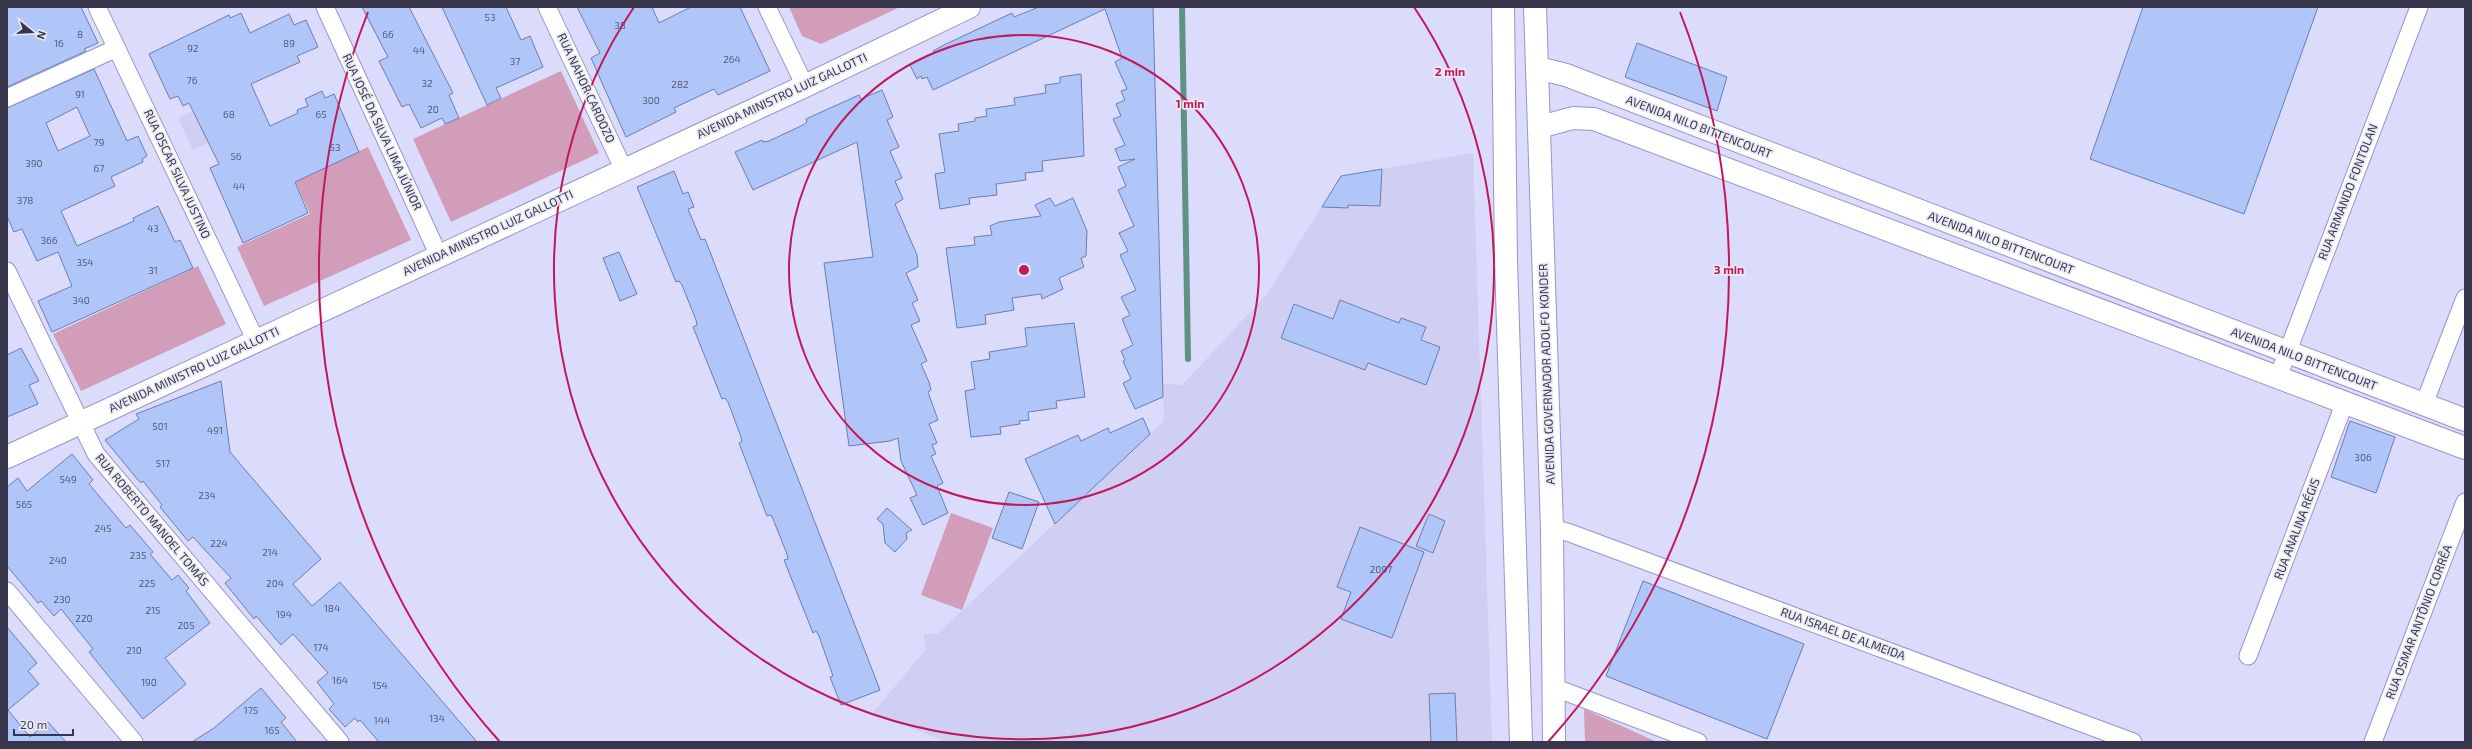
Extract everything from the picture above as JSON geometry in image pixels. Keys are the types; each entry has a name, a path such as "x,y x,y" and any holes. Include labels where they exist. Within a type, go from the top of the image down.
{"street":[{"name":"RUA OSCAR SILVA JUSTINO","path":"97,7 256,341"},
{"name":"RUA JOSÉ DA SILVA LIMA JÚNIOR","path":"325,7 440,256"},
{"name":"RUA NAHOR CARDOZO","path":"547,7 624,170"},
{"path":"768,7 805,86"},
{"name":"AVENIDA MINISTRO LUIZ GALLOTTI","path":"7,457 805,86 969,7"},
{"path":"1503,7 1506,261 1521,742"},
{"name":"AVENIDA GOVERNADOR ADOLFO KONDER","path":"1535,7 1552,528 1554,742"},
{"name":"RUA ARMANDO FONTOLAN","path":"2278,377 2419,7"},
{"path":"7,98 117,48"},
{"name":"AVENIDA NILO BITTENCOURT","path":"1538,68 1566,75 2465,420"},
{"path":"1540,127 1573,118 1594,119 2465,448"},
{"name":"RUA ROBERTO MANOEL TOMÁS","path":"7,271 79,423 96,454 340,742"},
{"path":"2424,404 2465,298"},
{"name":"RUA ANALINA RÉGIS","path":"2248,656 2345,402"},
{"name":"RUA OSMAR ANTÔNIO CORRÊA","path":"2373,742 2465,502"},
{"name":"RUA ISRAEL DE ALMEIDA","path":"1552,528 1570,532 2133,742"},
{"path":"7,591 134,742"},
{"path":"1553,687 1698,742"}],"shaded area":[{"path":"789,7 900,7 821,44 802,36"},
{"path":"561,71 599,153 451,222 413,139"},
{"path":"251,84 266,117 193,150 178,118"},
{"path":"368,147 411,240 264,306 237,247 310,214 295,181"},
{"path":"1473,153 1492,742 948,742 872,714 926,649 924,634 937,634 1164,421 1163,384 1182,385 1267,294 1341,176"},
{"path":"198,266 226,324 81,391 53,334"},
{"path":"951,513 993,528 962,610 921,595"},
{"path":"1584,709 1657,742 1585,742"}],"building":[{"path":"7,7 81,7 98,43 84,49 86,51 7,87"},
{"path":"362,7 409,7 453,93 449,95 459,118 445,124 442,118 421,128 409,104 402,107 379,61 388,57"},
{"path":"442,7 506,7 521,40 530,36 543,67 496,88 501,98 487,105"},
{"path":"577,7 652,7 659,23 691,7 740,7 770,71 718,95 714,89 674,108 676,112 626,137 591,58 600,53"},
{"path":"1039,7 1153,7 1163,397 1135,409 1123,383 1131,379 1123,361 1125,360 1121,351 1133,345 1122,319 1130,315 1121,297 1136,290 1120,255 1128,251 1119,233 1134,226 1118,190 1126,186 1118,167 1135,159 1120,161 1115,149 1125,145 1113,119 1121,116 1116,104 1125,100 1121,91 1127,89 1115,62 1122,58 1105,9 933,90 927,77 922,79 921,76 917,79 910,65 934,53 933,51 944,45 1012,13 1014,17"},
{"path":"2143,7 2318,7 2244,214 2090,159"},
{"path":"241,13 250,33 289,14 294,25 306,20 318,47 297,56 300,62 251,84 270,126 298,113 297,110 308,106 305,99 322,91 325,98 334,94 359,152 295,182 308,213 243,243 210,168 219,164 189,103 183,106 178,96 170,99 149,54 229,15 230,18"},
{"path":"1637,43 1727,77 1717,111 1625,77"},
{"path":"94,69 127,141 138,136 147,156 142,159 143,162 111,177 115,186 61,211 77,246 134,221 133,218 158,206 175,242 180,240 193,268 52,332 38,301 72,286 58,252 37,261 22,229 14,232 7,216 7,108","holes":["77,107 90,136 58,151 46,123"]},
{"path":"1081,74 1084,156 1042,161 1043,171 1025,173 1026,180 996,184 997,195 969,198 970,204 940,209 935,174 945,172 939,134 959,131 958,124 975,121 975,118 987,116 986,109 1015,105 1014,98 1046,93 1045,85 1060,83 1060,77"},
{"path":"882,90 893,117 887,120 899,147 890,151 902,178 895,181 903,199 895,204 917,255 918,267 906,273 918,300 912,303 920,321 911,325 927,361 921,364 929,382 931,390 928,392 938,420 929,424 937,443 932,445 936,454 931,456 943,483 937,486 948,513 923,525 910,498 917,495 901,461 898,438 890,441 849,446 824,263 873,257 857,142 753,190 735,152 762,140 763,142 769,141 803,125 807,122 806,119 859,95 861,99"},
{"path":"1382,169 1380,206 1348,205 1348,208 1322,207 1341,176"},
{"path":"674,171 683,194 688,192 694,207 688,209 701,240 705,239 880,690 841,705 830,677 833,676 819,636 816,631 813,633 784,560 788,559 787,554 771,515 767,516 739,443 742,442 741,437 728,402 725,398 722,399 693,327 697,325 696,320 682,285 679,281 676,282 637,187"},
{"path":"1050,198 1055,206 1073,198 1087,231 1086,256 1081,258 1084,267 1059,278 1063,289 1042,299 1041,294 1012,298 1014,310 985,315 986,324 957,328 946,248 975,245 974,237 992,235 990,226 999,222 1041,216 1035,205"},
{"path":"619,252 637,294 620,301 603,258"},
{"path":"1340,300 1399,323 1401,318 1426,327 1421,340 1440,347 1426,385 1368,363 1365,370 1281,338 1294,304 1333,319"},
{"path":"1074,323 1085,397 1056,401 1057,408 1028,412 1029,420 1019,421 1020,424 1000,427 1001,434 971,437 965,391 975,389 971,362 990,359 989,352 1027,346 1025,328"},
{"path":"21,348 39,381 29,385 38,404 7,417 7,355"},
{"path":"221,381 230,452 321,559 293,584 312,606 340,582 477,742 379,742 360,720 358,722 355,718 345,727 329,709 334,704 317,682 328,673 293,634 281,645 256,616 254,619 225,583 231,578 193,537 188,541 160,507 162,505 143,481 141,483 138,480 105,440 139,419 136,414"},
{"path":"1143,418 1150,434 1055,524 1025,459 1078,435 1081,441 1108,428 1110,433"},
{"path":"2350,421 2395,437 2376,493 2331,477"},
{"path":"72,454 93,480 89,484 126,528 130,525 153,552 150,554 172,580 178,575 189,588 186,591 210,623 165,658 186,684 143,719 89,652 93,649 61,609 54,616 41,601 38,603 7,566 7,487 18,478 27,491"},
{"path":"1009,492 1039,502 1022,549 992,538"},
{"path":"887,508 912,530 906,533 907,539 895,552 885,543 883,524 877,519"},
{"path":"1429,514 1445,521 1433,553 1416,546"},
{"path":"1360,527 1424,552 1392,638 1341,619 1351,592 1337,587"},
{"path":"1643,581 1804,644 1767,739 1606,676"},
{"path":"7,627 37,663 28,671 39,684 8,710 30,737 48,722 66,742 7,742"},
{"path":"261,688 286,718 281,722 297,742 192,742 214,728"},
{"path":"1455,693 1457,742 1431,742 1429,694"}],"waterway":[{"path":"1182,7 1188,359"}]}
